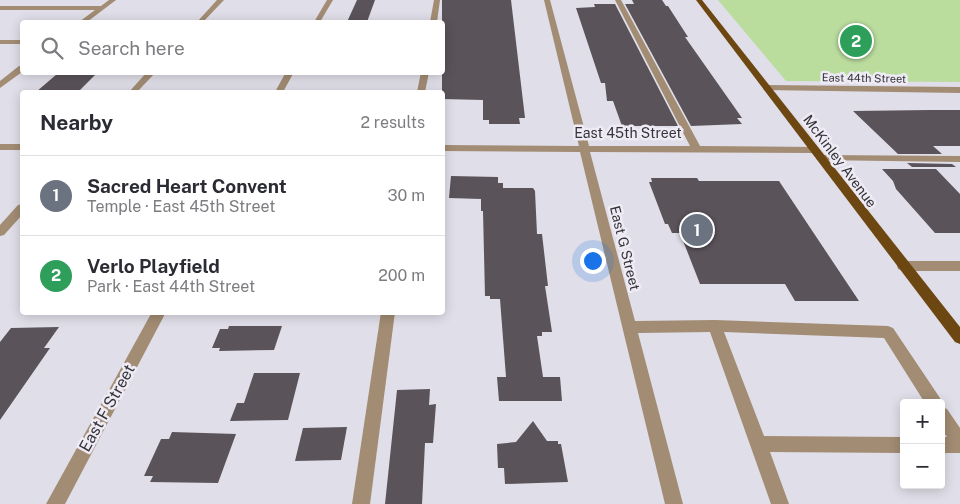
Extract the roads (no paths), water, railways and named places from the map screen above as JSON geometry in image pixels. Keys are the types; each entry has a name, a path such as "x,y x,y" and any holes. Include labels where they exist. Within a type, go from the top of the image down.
{"main road":[{"name":"McKinley Avenue","path":"699,0 960,338"}],"street":[{"path":"86,20 113,0"},
{"path":"202,20 221,0"},
{"path":"318,20 330,0"},
{"path":"433,20 437,0"},
{"name":"East G Street","path":"547,0 674,504"},
{"path":"618,0 696,149"},
{"path":"0,8 102,8"},
{"path":"0,42 20,42"},
{"path":"0,85 20,70"},
{"path":"135,90 149,75"},
{"path":"280,90 288,75"},
{"path":"421,90 424,75"},
{"name":"East 44th Street","path":"767,88 960,90"},
{"path":"0,147 20,147"},
{"name":"East 45th Street","path":"445,148 696,149 960,159"},
{"path":"0,232 20,210"},
{"path":"903,266 960,266"},
{"name":"East F Street","path":"55,504 157,315"},
{"path":"360,504 388,315"},
{"path":"715,326 780,504"},
{"path":"630,328 715,326 888,332 931,399"},
{"path":"945,420 960,442"},
{"path":"759,444 900,445"},
{"path":"945,445 960,445"}],"place":[{"name":"Verlo Playfield","path":"856,41"},
{"name":"Sacred Heart Convent","path":"697,230"}]}
